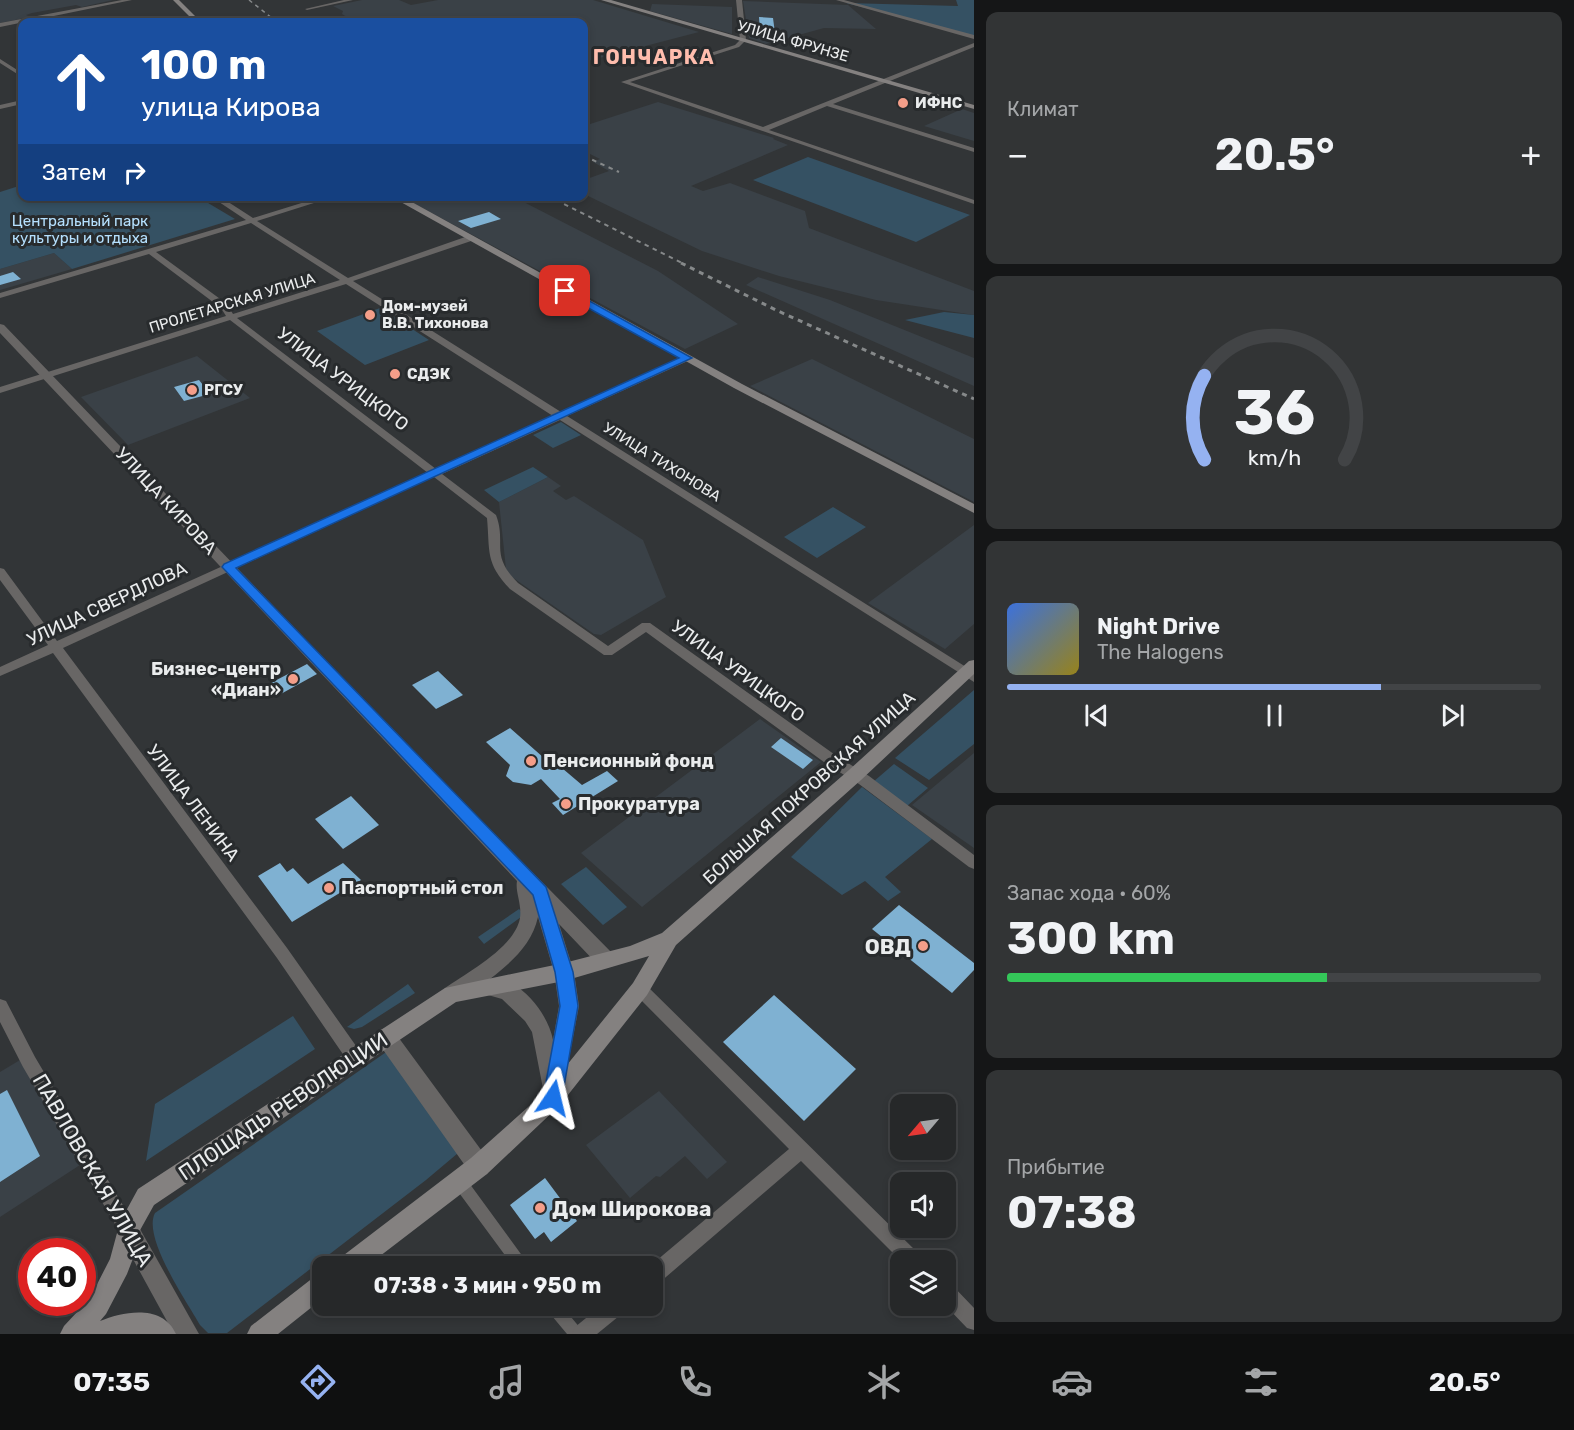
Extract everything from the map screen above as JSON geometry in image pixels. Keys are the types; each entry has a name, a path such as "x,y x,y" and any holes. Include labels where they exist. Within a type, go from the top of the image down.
{"main road":[{"path":"176,0 193,18"},
{"name":"УЛИЦА ФРУНЗЕ","path":"604,0 974,107"},
{"path":"403,201 687,358 974,510"},
{"name":"БОЛЬШАЯ ПОКРОВСКАЯ УЛИЦА","path":"669,939 971,672"},
{"path":"361,1256 479,1166 553,1098 640,989 669,939"},
{"name":"ПЛОЩАДЬ РЕВОЛЮЦИИ","path":"72,1334 98,1306 119,1266 126,1248 128,1230 146,1197 386,1037 452,994 564,972 632,954 669,939"},
{"path":"259,1334 312,1293"},
{"path":"98,1334 128,1322 147,1323 164,1334"}],"street":[{"path":"36,18 130,0"},
{"path":"307,9 351,0"},
{"path":"739,0 743,40 737,46 624,82 974,202"},
{"path":"838,0 974,37"},
{"path":"56,14 62,18"},
{"path":"0,25 18,21"},
{"path":"762,130 974,45"},
{"path":"0,61 18,72"},
{"path":"0,107 18,103"},
{"path":"827,104 974,150"},
{"name":"УЛИЦА ТИХОНОВА","path":"221,201 561,417 971,672"},
{"path":"0,296 317,201"},
{"name":"ПРОЛЕТАРСКАЯ УЛИЦА","path":"0,390 346,281 471,238"},
{"name":"УЛИЦА УРИЦКОГО","path":"150,251 224,306 231,317 438,473 492,517 495,562 502,574 514,586 608,652 646,626 974,863"},
{"name":"УЛИЦА КИРОВА","path":"0,327 606,960"},
{"name":"УЛИЦА СВЕРДЛОВА","path":"0,672 687,358"},
{"name":"УЛИЦА ЛЕНИНА","path":"0,572 282,953 355,1058"},
{"name":"ПЛОЩАДЬ РЕВОЛЮЦИИ","path":"452,994 496,962 526,932 532,913 532,898 519,869"},
{"path":"540,892 564,972 569,1006 553,1098"},
{"path":"489,987 507,991 532,1015 541,1029 553,1098"},
{"path":"640,989 903,1250"},
{"name":"ПАВЛОВСКАЯ УЛИЦА","path":"0,1006 29,1062 187,1334"},
{"path":"386,1037 479,1166"},
{"path":"663,1267 802,1149"},
{"path":"459,1181 514,1256"},
{"path":"956,1303 974,1321"},
{"path":"561,1316 576,1334"},
{"path":"582,1334 604,1316"}],"shaded area":[{"path":"0,0 113,0 82,7 76,5 32,13 26,15 30,17 0,23"},
{"path":"362,0 399,0 411,5 438,0 593,0 699,32 588,61 588,18 348,18 342,14 343,11 333,6"},
{"path":"743,1 848,5 876,29 824,28 766,44 749,38"},
{"path":"652,4 732,7 732,34 650,11"},
{"path":"658,102 774,138 788,145 691,186 703,191 730,183 805,211 809,228 974,291 974,315 876,300 779,276 702,251 588,196 588,179 609,171 593,162 600,159 588,153 588,125"},
{"path":"962,109 974,113 974,141 924,126"},
{"path":"409,201 522,201 658,271 738,324 685,349"},
{"path":"54,253 72,269 0,290 0,269"},
{"path":"758,277 830,300 974,358 974,386 746,285"},
{"path":"197,356 250,398 128,445 81,397"},
{"path":"812,359 974,439 974,502 750,386"},
{"path":"548,477 561,486 553,491 566,500 574,496 643,540 666,597 601,635 594,634 509,575 506,569 499,502"},
{"path":"974,525 974,624 945,649 868,603"},
{"path":"760,719 821,762 642,907 581,853"},
{"path":"974,753 974,848 912,805"},
{"path":"20,1060 80,1165 0,1217 0,1072"},
{"path":"659,1091 727,1162 707,1179 685,1156 630,1198 586,1145"}],"green space":[{"path":"956,0 974,0 974,36 846,3 958,6"},
{"path":"808,157 970,215 916,242 753,180"},
{"name":"Центральный парк культуры и отдыха","path":"18,186 18,201 205,201 235,219 72,269 54,253 0,269 0,192"},
{"path":"380,308 429,340 365,365 317,331"},
{"path":"944,312 974,315 974,338 905,320"},
{"path":"561,422 581,435 553,448 533,435"},
{"path":"533,467 548,477 499,502 484,490"},
{"path":"833,507 866,527 817,558 784,537"},
{"path":"974,690 974,744 929,780 895,758"},
{"path":"894,764 928,788 907,806 873,782"},
{"path":"862,787 932,839 885,877 901,892 888,901 865,881 842,895 791,857"},
{"path":"586,867 627,907 603,925 561,884"},
{"path":"519,909 523,913 521,917 484,944 478,937"},
{"path":"408,984 415,993 362,1027 354,1029 347,1027"},
{"path":"293,1016 315,1049 146,1161 155,1104"},
{"path":"392,1048 464,1148 327,1256 312,1256 312,1268 227,1333 208,1333 200,1325 160,1253 153,1224 155,1213"}],"building":[{"path":"759,17 773,18 775,33 760,32"},
{"path":"489,212 501,219 471,228 458,221"},
{"path":"13,272 21,279 0,285 0,276"},
{"name":"РГСУ","path":"199,380 210,394 184,401 174,387"},
{"name":"Бизнес-центр «Диан»","path":"307,664 317,674 279,695 269,684"},
{"path":"438,671 463,695 436,709 412,685"},
{"name":"Пенсионный фонд","path":"510,728 544,758 549,757 582,785 607,771 618,781 563,815 552,803 560,799 541,779 531,785 513,782 506,776 510,765 486,742"},
{"path":"781,738 813,760 803,769 771,747"},
{"path":"351,796 379,825 343,849 315,819"},
{"name":"Паспортный стол","path":"280,863 287,872 293,868 308,884 343,863 361,880 292,922 258,876"},
{"name":"ОВД","path":"899,905 974,963 974,970 952,993 872,929"},
{"path":"774,995 856,1069 804,1121 723,1042"},
{"path":"7,1090 40,1156 0,1182 0,1094"},
{"name":"Дом Широкова","path":"545,1178 577,1221 551,1242 544,1232 535,1239 510,1205"}],"railway":[{"path":"249,0 272,18"},
{"path":"588,158 619,172"},
{"path":"558,201 684,264"},
{"path":"681,263 778,311 974,399"}],"place":[{"name":"ИФНС","path":"903,103"},
{"name":"Дом-музей В.В. Тихонова","path":"370,315"},
{"name":"СДЭК","path":"395,374"},
{"name":"РГСУ","path":"192,390"},
{"name":"Бизнес-центр «Диан»","path":"293,679"},
{"name":"Пенсионный фонд","path":"531,761"},
{"name":"Прокуратура","path":"566,804"},
{"name":"Паспортный стол","path":"329,888"},
{"name":"ОВД","path":"923,946"},
{"name":"Дом Широкова","path":"540,1208"}],"district":[{"name":"ГОНЧАРКА","path":"654,57"}],"route":[{"path":"553,1098 569,1006 564,972 540,892 228,567 687,358 565,291"}]}
